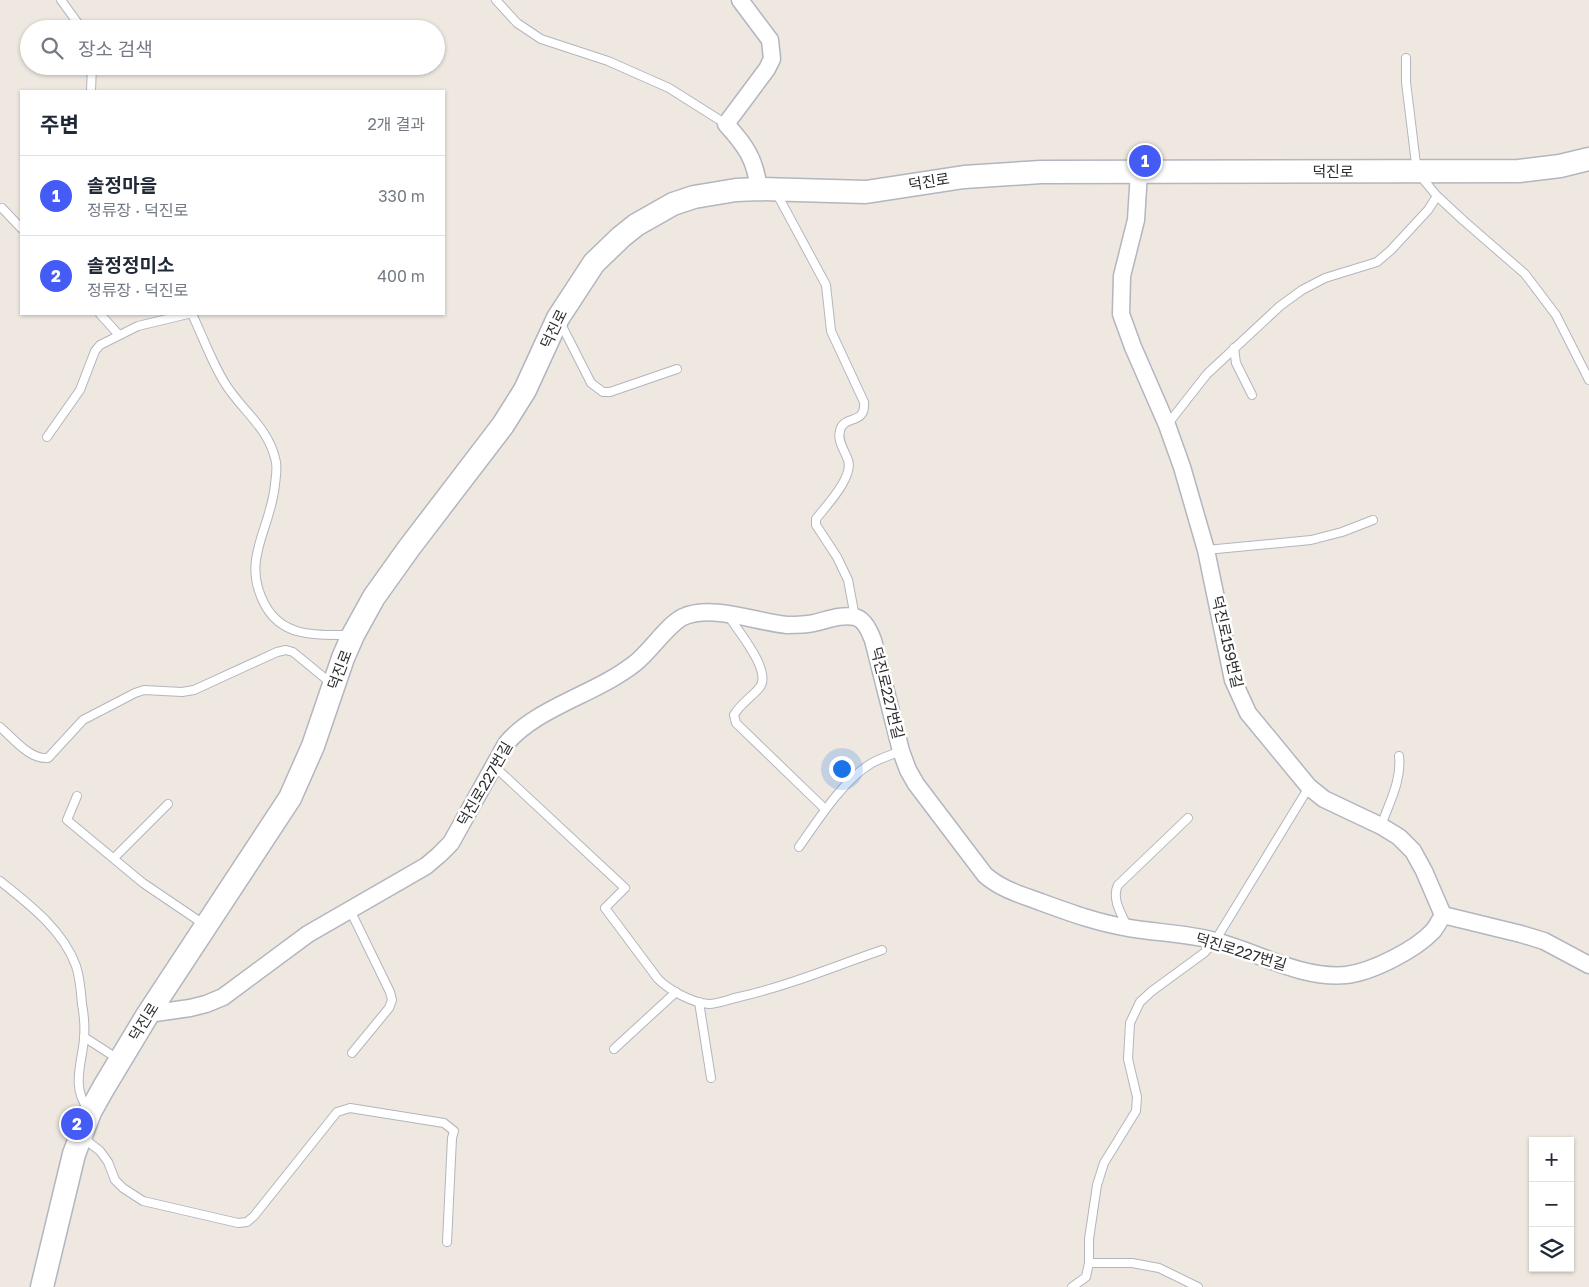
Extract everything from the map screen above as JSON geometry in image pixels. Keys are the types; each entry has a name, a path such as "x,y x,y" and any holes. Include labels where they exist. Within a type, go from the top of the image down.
{"street":[{"path":"740,0 770,40 772,59 767,70 726,124 749,154 767,190"},
{"name":"덕진로","path":"42,1287 68,1176 90,1112 148,1014 290,798 313,746 354,635 374,597 503,425 525,390 558,318 572,295 594,264 621,237 654,214 673,204 694,197 736,190 866,192 964,177 1041,172 1519,171 1560,166 1589,159"},
{"name":"덕진로159번길","path":"1139,172 1136,220 1122,276 1121,314 1133,347 1168,425 1182,466 1206,550 1233,680 1248,713 1309,787 1324,799 1381,826 1399,837 1413,851 1443,915"},
{"name":"덕진로227번길","path":"148,1014 190,1008 223,997 290,946 412,875 439,855 451,843 506,744 523,727 593,690 634,664 681,618 700,612 727,614 771,623 801,625 832,618 856,617 869,630 874,640 901,751 916,784 985,875 995,884 1008,891 1090,920 1128,928 1215,940 1309,972 1345,975 1360,973 1389,961 1404,952 1433,931 1443,915"},
{"path":"1443,915 1544,941 1589,965"}],"lane":[{"path":"61,0 75,20"},
{"path":"496,0 517,24 542,39 608,61 649,78 685,97 726,124"},
{"path":"1406,58 1406,82 1417,172 1437,196 1464,222 1526,274 1556,315 1589,380"},
{"path":"91,90 92,75"},
{"path":"767,190 826,285 831,331 864,402 861,416 843,424 840,431 840,440 849,462 846,479 816,519 816,525 838,557 848,580 856,617"},
{"path":"1168,425 1207,374 1280,306 1302,290 1325,278 1377,262 1416,224 1437,196"},
{"path":"2,208 20,227"},
{"path":"101,315 119,335"},
{"path":"47,437 80,390 95,351 100,345 148,322 185,315"},
{"path":"191,315 230,392 265,434 272,447 276,461 272,507 254,563 256,586 261,597 273,617 290,630 315,635 354,635"},
{"path":"558,318 591,383 603,392 610,392 677,369"},
{"path":"1234,348 1236,363 1252,395"},
{"path":"1206,550 1311,540 1342,532 1373,520"},
{"path":"727,614 758,661 763,678 761,685 737,710 734,715 736,723 825,809"},
{"path":"0,727 33,755 48,758 84,720 134,694 144,690 182,692 194,690 277,652 286,650 294,652 334,685"},
{"path":"799,846 825,809 859,773 871,763 901,751"},
{"path":"1381,826 1401,769 1399,756"},
{"path":"494,766 625,888 605,908 658,979 676,992 699,1002 710,1004 761,992 882,950"},
{"path":"1072,1287 1086,1277 1089,1262 1089,1238 1097,1185 1104,1163 1136,1112 1138,1097 1128,1060 1130,1023 1140,1002 1204,953 1215,940 1309,787"},
{"path":"77,796 67,820 143,883 207,926"},
{"path":"114,858 168,804"},
{"path":"1128,928 1115,897 1118,885 1188,818"},
{"path":"0,881 47,922 68,950 75,965 79,978 84,1037 78,1087 83,1103 90,1112"},
{"path":"350,910 390,992 392,1000 389,1008 352,1053"},
{"path":"614,1049 676,992"},
{"path":"699,1002 712,1078"},
{"path":"84,1037 120,1060"},
{"path":"81,1135 100,1151 108,1162 115,1180 132,1195 143,1201 238,1223 247,1222 254,1216 337,1112 350,1108 444,1123 454,1131 452,1138 447,1242"},
{"path":"1089,1262 1154,1266 1198,1287"}],"place":[{"name":"솔정마을","path":"1145,161"},
{"name":"솔정정미소","path":"77,1124"}]}
